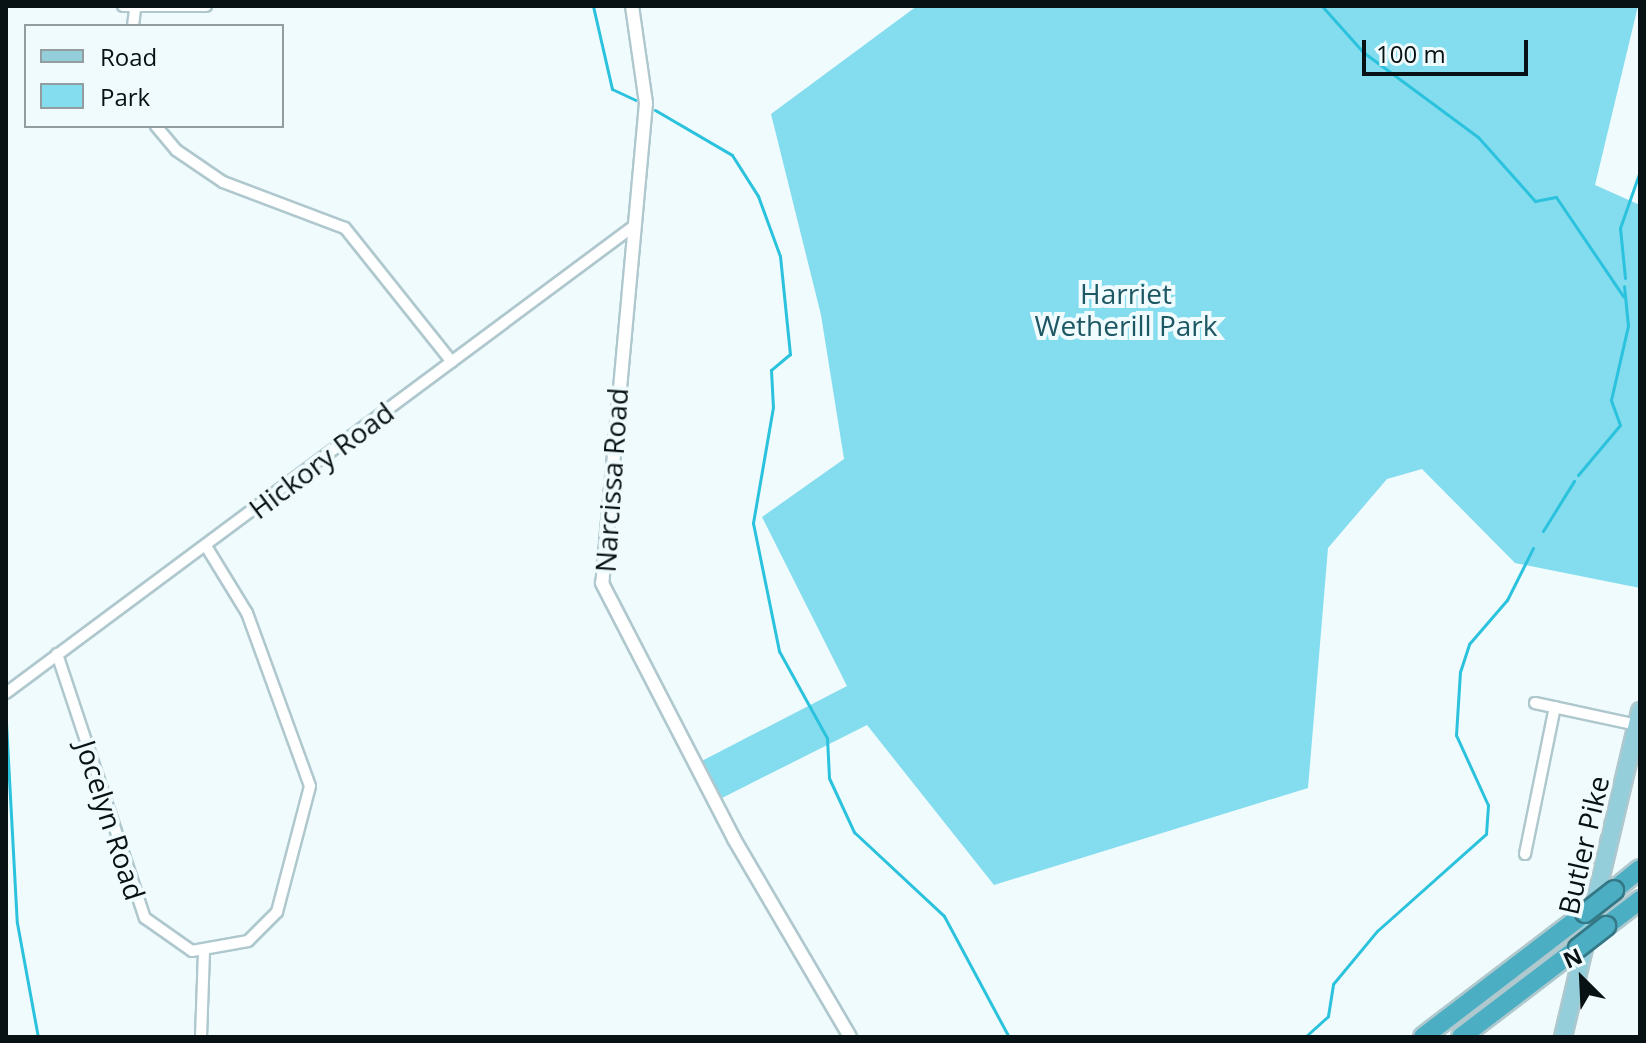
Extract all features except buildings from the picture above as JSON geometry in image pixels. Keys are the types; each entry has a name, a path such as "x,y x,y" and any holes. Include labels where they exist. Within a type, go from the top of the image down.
{"highway":[{"path":"1423,1037 1640,869"},
{"path":"1461,1037 1640,900"}],"main road":[{"name":"Butler Pike","path":"1563,1037 1638,718"}],"street":[{"path":"123,6 135,10 206,6"},
{"name":"Narcissa Road","path":"632,6 646,103 600,567 606,599 850,1037"},
{"path":"133,24 135,10"},
{"path":"158,128 176,150 223,182 345,228 452,362"},
{"name":"Hickory Road","path":"6,693 634,226"},
{"path":"201,1037 204,952 248,941 277,912 311,800 306,768 247,613 206,546"},
{"name":"Jocelyn Road","path":"57,654 138,906 168,939 204,952"},
{"path":"1535,703 1638,718"},
{"path":"1525,854 1555,707"}],"green space":[{"name":"Harriet Wetherill Park","path":"917,6 1638,6 1595,185 1640,205 1640,588 1515,563 1422,469 1387,479 1328,548 1308,788 994,885 867,725 714,802 694,765 847,686 762,517 844,459 821,315 771,114"}],"waterway":[{"path":"593,6 612,89 636,100"},
{"path":"1322,6 1363,52 1478,137 1535,201 1556,197 1623,296"},
{"path":"655,110 732,155 758,196 780,256 790,354 771,370 773,407 753,523 779,651 827,738 829,778 854,832 944,916 1009,1037"},
{"path":"1625,278 1620,228 1640,171"},
{"path":"1578,475 1620,425 1611,400 1628,326 1624,286"},
{"path":"1543,531 1574,481"},
{"path":"1305,1037 1328,1016 1333,984 1377,931 1486,834 1488,805 1456,735 1460,672 1469,644 1507,600 1533,548"},
{"path":"6,723 17,923 38,1037"}]}
